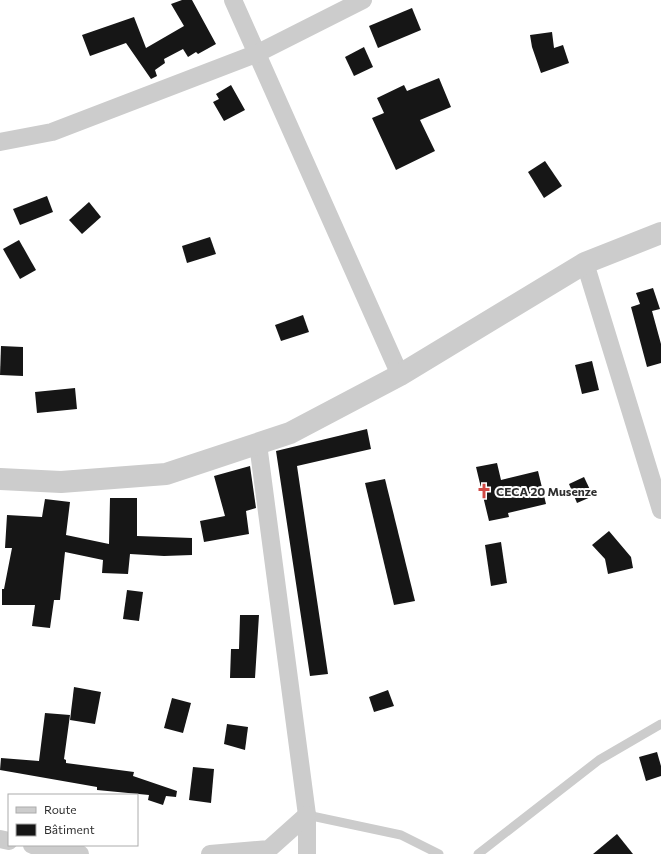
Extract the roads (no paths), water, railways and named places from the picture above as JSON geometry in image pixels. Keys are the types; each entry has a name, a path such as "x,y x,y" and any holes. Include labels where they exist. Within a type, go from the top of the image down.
{"street":[{"path":"233,0 258,53 400,375"},
{"path":"0,142 52,132 258,53 363,0"},
{"path":"0,479 61,482 166,474 290,433 400,375 585,263 661,233"},
{"path":"585,263 661,510"},
{"path":"258,444 307,815 307,854"},
{"path":"210,854 269,849 307,815"},
{"path":"37,846 80,854"}],"lane":[{"path":"478,854 599,760 661,724"},
{"path":"307,815 401,835 439,854"}],"place":[{"name":"CECA 20 Musenze","path":"484,491"}]}
